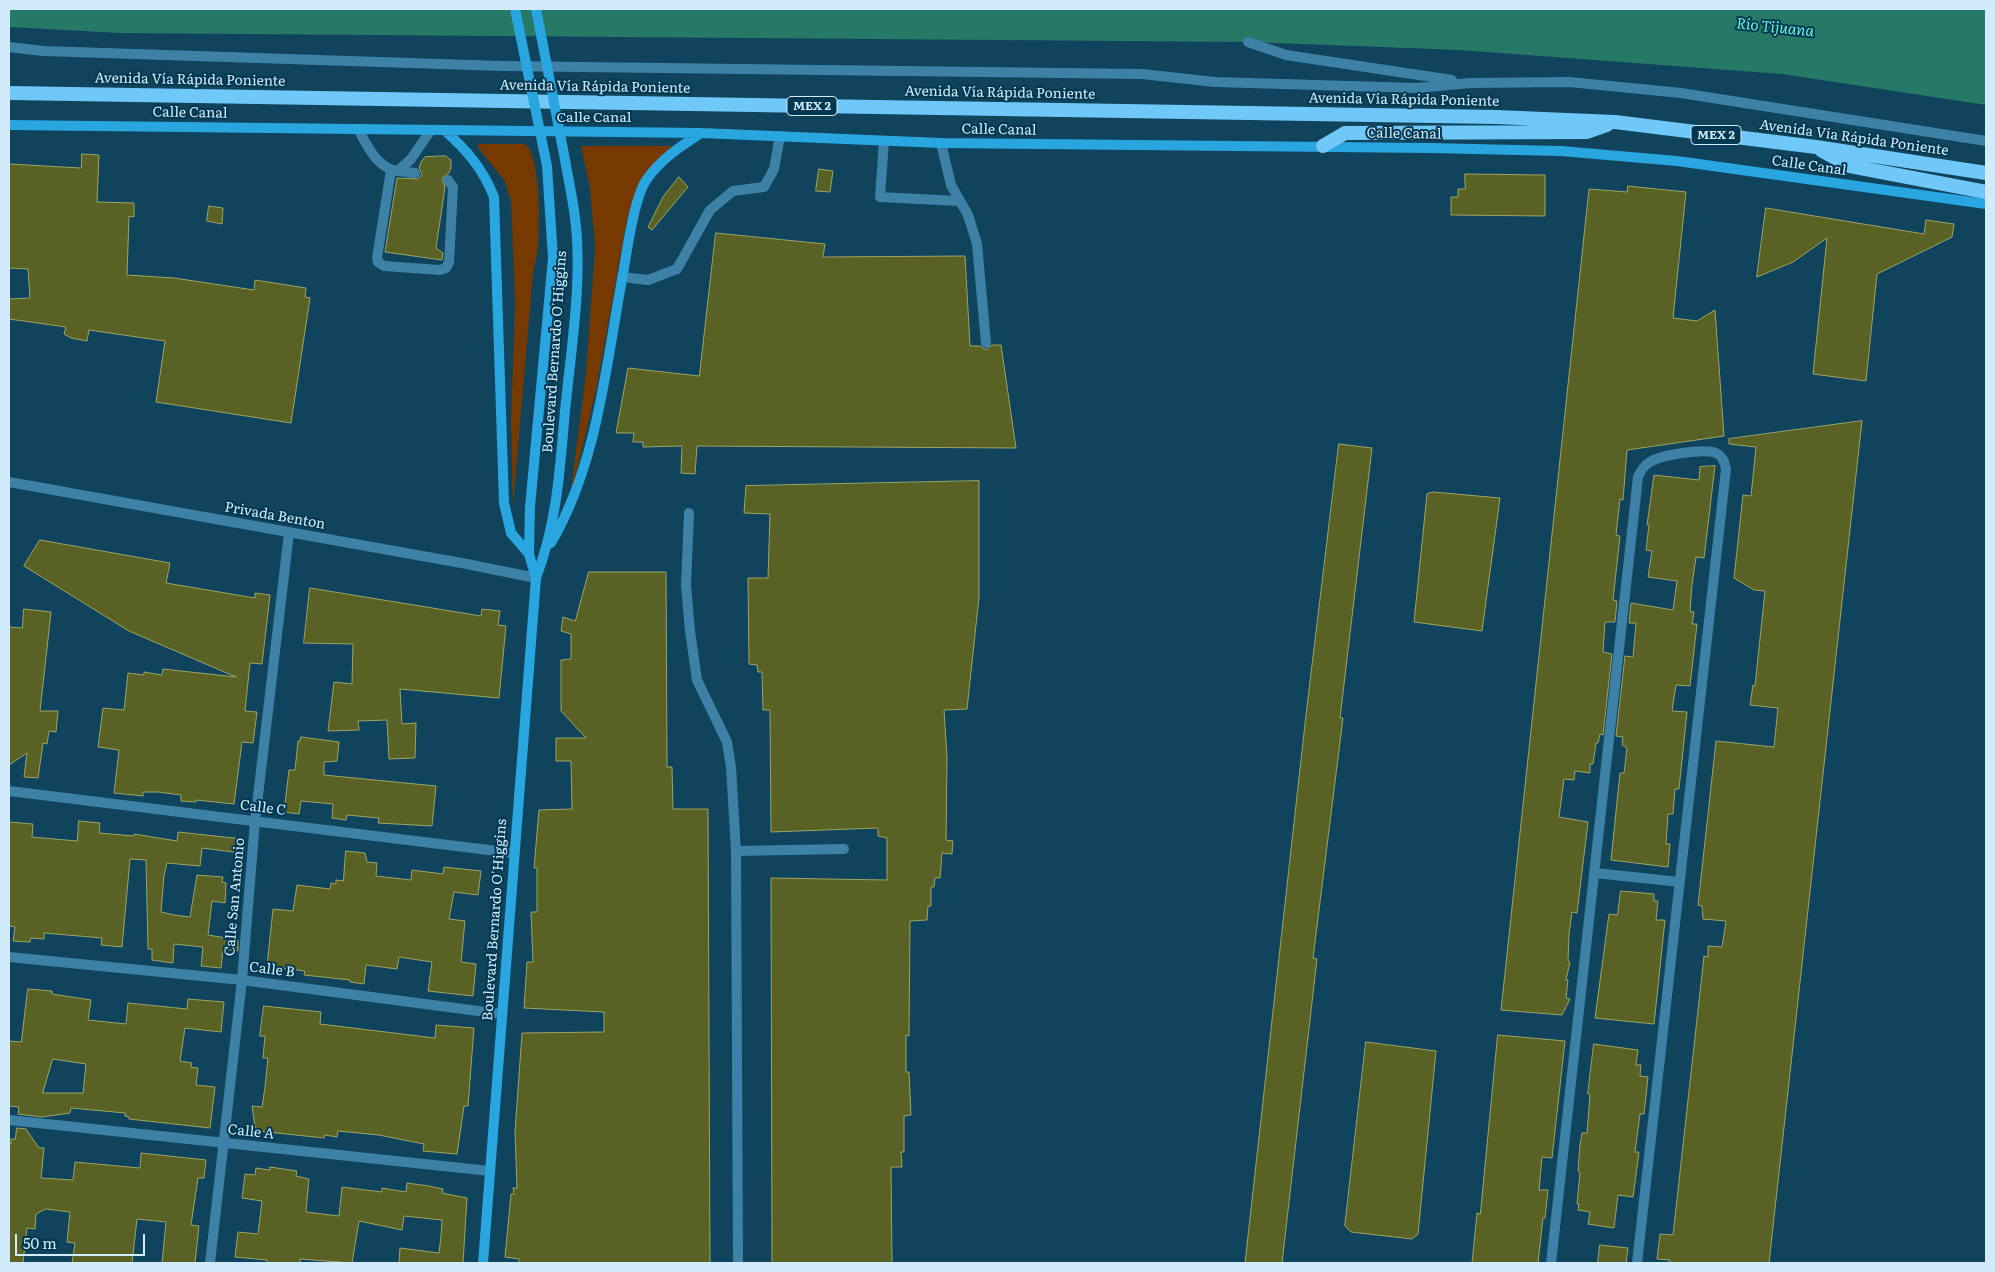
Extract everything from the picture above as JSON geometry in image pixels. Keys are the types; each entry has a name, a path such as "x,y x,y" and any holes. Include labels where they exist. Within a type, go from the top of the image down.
{"highway":[{"name":"Avenida Vía Rápida Poniente","path":"9,93 1496,117 1615,122 1816,147 1986,173"},
{"path":"1323,146 1345,133 1587,132 1615,122"},
{"path":"1816,147 1850,166 1986,192"}],"main road":[{"name":"Boulevard Bernardo O'Higgins","path":"515,9 547,166 553,258 530,506 529,554 536,578"},
{"name":"Boulevard Bernardo O'Higgins","path":"483,1263 513,853 536,578 546,553 556,511 576,267 576,218 536,9"},
{"name":"Calle Canal","path":"9,125 701,133 941,143 1323,146 1561,151 1626,156 1986,204"},
{"path":"444,130 466,149 488,182 494,197 504,503 511,533 529,554"},
{"path":"546,553 566,518 582,475 595,425 633,220 646,181 671,152 701,133"}],"street":[{"path":"1248,42 1286,55 1470,82"},
{"path":"9,48 52,52 502,66 1142,74 1215,82 1417,88 1470,82 1569,82 1681,93 1986,141"},
{"path":"358,129 375,158 395,170 415,173"},
{"path":"431,130 412,159 395,170 377,258 378,262 384,266 440,270 446,268 449,262 453,187 448,180"},
{"path":"622,277 648,280 677,269 710,210 733,192 764,188 774,169 780,136"},
{"path":"884,141 880,197 959,201"},
{"path":"941,143 949,178 973,228 977,244 986,343"},
{"path":"1551,1263 1638,477 1648,463 1659,457 1706,452 1716,453 1722,457 1726,469 1637,1263"},
{"name":"Privada Benton","path":"9,482 536,578"},
{"path":"689,513 686,585 697,680 727,742 731,767 736,851 738,1263"},
{"name":"Calle San Antonio","path":"210,1263 242,980 255,821 289,533"},
{"name":"Calle C","path":"9,791 513,853"},
{"path":"736,851 844,849"},
{"path":"1595,874 1680,882"},
{"name":"Calle B","path":"9,957 242,980 501,1014"},
{"name":"Calle A","path":"9,1120 490,1171"}],"shaded area":[{"path":"478,144 525,144 530,150 534,161 538,190 538,246 533,273 513,505 511,422 515,302 511,200 504,180 479,149"},
{"path":"581,146 672,146 646,172 637,188 627,219 596,391 570,498 586,373 595,248 590,188"}],"water":[{"name":"Río Tijuana","path":"9,9 1986,9 1986,105 1782,74 1460,50 1248,42 120,33 9,27"}],"building":[{"path":"82,154 99,155 97,202 134,203 134,217 129,216 127,275 174,278 254,290 255,280 306,288 305,297 310,298 291,423 156,402 165,341 89,330 87,341 71,338 64,334 66,327 9,319 9,299 30,298 28,269 9,268 9,164 81,168"},
{"path":"446,156 451,160 451,168 449,173 442,178 445,187 436,248 443,253 442,260 385,252 397,178 418,179 422,174 419,168 425,157"},
{"path":"819,169 833,171 830,192 816,191"},
{"path":"1465,174 1545,175 1545,216 1451,215 1451,197 1458,197 1458,189 1465,189"},
{"path":"679,177 688,187 652,230 648,227 663,197"},
{"path":"1628,186 1686,192 1673,318 1697,321 1715,310 1724,436 1627,450 1623,500 1620,499 1616,535 1620,536 1613,600 1617,601 1615,622 1605,622 1603,652 1612,654 1603,735 1600,734 1598,743 1596,743 1593,764 1590,764 1590,773 1575,771 1574,780 1564,779 1559,817 1588,822 1577,913 1572,912 1569,934 1568,961 1570,962 1566,980 1568,980 1566,998 1570,999 1562,1015 1501,1010 1589,189 1627,192"},
{"path":"209,206 223,208 222,224 207,221"},
{"path":"1766,208 1924,234 1926,220 1954,224 1952,237 1877,274 1866,381 1813,374 1827,238 1793,262 1757,277"},
{"path":"716,233 825,244 823,257 965,256 970,346 980,346 986,350 992,345 1001,345 1016,448 697,446 695,474 681,473 682,446 643,447 643,442 633,442 634,433 616,433 628,368 699,376"},
{"path":"1862,421 1769,1263 1669,1263 1670,1260 1657,1259 1660,1234 1673,1235 1704,956 1708,957 1708,946 1722,947 1726,921 1703,919 1702,906 1698,905 1716,741 1774,747 1778,708 1750,705 1753,685 1755,686 1765,591 1754,590 1734,578 1743,495 1751,496 1756,447 1729,444 1729,439"},
{"path":"1339,444 1372,448 1340,718 1343,718 1313,958 1317,959 1282,1263 1245,1263 1306,715"},
{"path":"1715,466 1704,558 1696,557 1692,585 1690,611 1694,612 1692,624 1697,624 1690,686 1676,685 1672,711 1687,712 1679,789 1675,789 1673,814 1668,814 1666,844 1670,844 1668,867 1611,860 1620,773 1624,773 1627,748 1622,745 1623,737 1616,736 1625,656 1633,657 1636,623 1629,623 1631,603 1673,610 1677,581 1648,577 1652,551 1646,550 1649,525 1647,525 1654,475 1699,480 1700,467"},
{"path":"979,481 979,597 967,709 944,710 947,758 946,840 953,841 952,854 942,853 940,878 935,878 934,887 931,887 931,906 928,906 927,920 910,921 909,1036 906,1035 906,1072 909,1072 911,1115 904,1116 904,1152 901,1152 902,1167 891,1167 892,1263 772,1263 771,878 887,880 887,838 878,836 878,828 771,832 770,710 763,710 762,672 758,672 757,665 749,664 748,578 768,578 770,514 744,513 746,486"},
{"path":"1433,492 1500,498 1482,631 1414,622 1427,494"},
{"path":"40,540 170,563 166,583 255,598 255,593 270,595 262,664 250,663 245,711 257,712 253,743 242,742 234,804 196,800 196,802 181,801 181,795 158,792 143,792 143,796 114,793 119,750 98,747 103,708 124,710 128,673 144,675 144,672 162,675 163,669 236,677 129,631 24,566"},
{"path":"589,572 666,572 667,767 672,767 673,809 708,809 710,1263 519,1263 519,1259 505,1257 511,1194 514,1194 513,1188 517,1188 515,1132 522,1033 604,1032 604,1012 524,1008 527,962 533,962 531,912 537,912 537,868 534,868 539,810 572,809 571,761 556,761 556,738 586,738 561,711 561,660 571,659 571,634 561,631 563,617 575,621"},
{"path":"310,588 481,616 482,609 500,611 498,625 506,626 499,698 400,689 402,724 416,723 415,758 389,759 387,720 358,721 359,730 328,731 334,682 352,684 353,644 304,643"},
{"path":"24,609 51,612 40,711 58,711 56,732 49,731 47,744 43,743 38,778 24,777 27,753 9,765 9,627 22,628"},
{"path":"301,737 339,742 337,761 324,762 324,775 436,786 432,826 378,823 379,818 347,815 346,820 332,818 333,804 301,801 299,814 284,812 289,770 295,770 298,741 300,741"},
{"path":"79,821 100,823 99,833 134,836 134,834 177,841 178,832 243,839 241,853 202,848 200,866 167,863 164,875 161,912 190,917 197,875 223,877 222,882 226,883 225,903 212,901 208,935 238,940 238,951 223,949 221,968 201,966 203,947 174,944 173,963 152,960 152,949 148,949 146,860 130,859 122,947 101,945 102,938 44,933 44,939 31,938 30,942 13,941 15,927 9,926 9,822 33,824 32,837 77,841"},
{"path":"346,851 365,853 367,862 377,863 376,876 411,880 412,870 443,874 444,867 481,871 478,895 454,892 449,919 465,921 461,962 476,964 473,996 428,991 432,962 399,957 397,969 366,965 364,984 350,982 350,980 304,975 305,971 267,966 273,909 293,911 297,885 330,889 331,883 336,884 336,880 343,881"},
{"path":"1621,891 1654,894 1654,901 1658,901 1656,920 1665,920 1654,1024 1595,1018 1609,914 1617,915"},
{"path":"28,989 52,991 52,994 91,1000 88,1020 126,1024 128,1003 187,1009 188,999 224,1002 221,1032 185,1028 180,1061 192,1063 191,1067 198,1068 196,1085 215,1087 210,1128 129,1119 129,1117 125,1116 125,1113 71,1108 70,1113 42,1117 18,1114 19,1107 9,1106 9,1041 21,1042","holes":["53,1059 86,1064 83,1093 43,1093"]},
{"path":"264,1006 321,1012 320,1024 435,1038 436,1025 474,1028 468,1106 464,1106 457,1154 423,1151 424,1144 379,1135 338,1131 337,1137 325,1135 324,1138 258,1131 255,1127 252,1106 262,1107 265,1087 268,1058 263,1058 265,1036 260,1036"},
{"path":"1498,1035 1565,1041 1552,1158 1542,1157 1539,1190 1548,1190 1538,1263 1472,1263 1477,1213 1480,1214"},
{"path":"1366,1042 1436,1051 1418,1234 1412,1239 1351,1232 1345,1226"},
{"path":"1594,1044 1638,1050 1636,1065 1641,1065 1640,1076 1648,1077 1644,1114 1640,1114 1635,1152 1639,1152 1633,1197 1618,1195 1614,1228 1588,1224 1590,1212 1578,1210 1579,1204 1577,1204 1580,1145 1582,1133 1587,1133 1590,1095 1588,1094"},
{"path":"17,1128 26,1129 39,1148 44,1148 41,1178 73,1180 75,1162 140,1168 141,1153 206,1160 204,1178 198,1178 191,1225 199,1226 195,1263 162,1263 166,1222 137,1219 132,1263 72,1263 75,1243 67,1242 70,1212 46,1209 36,1214 35,1229 27,1228 23,1263 9,1263 9,1143 11,1144 11,1139 15,1139"},
{"path":"270,1167 297,1171 296,1176 309,1179 306,1212 339,1216 342,1187 382,1192 382,1188 406,1192 407,1183 443,1189 442,1193 467,1198 463,1263 399,1263 400,1248 439,1253 441,1236 442,1220 404,1216 402,1230 359,1221 352,1263 300,1259 300,1263 267,1263 267,1260 235,1257 238,1232 258,1234 262,1201 242,1198 245,1174 255,1175 256,1168 270,1170"},
{"path":"1600,1245 1628,1248 1626,1263 1598,1263"}]}
